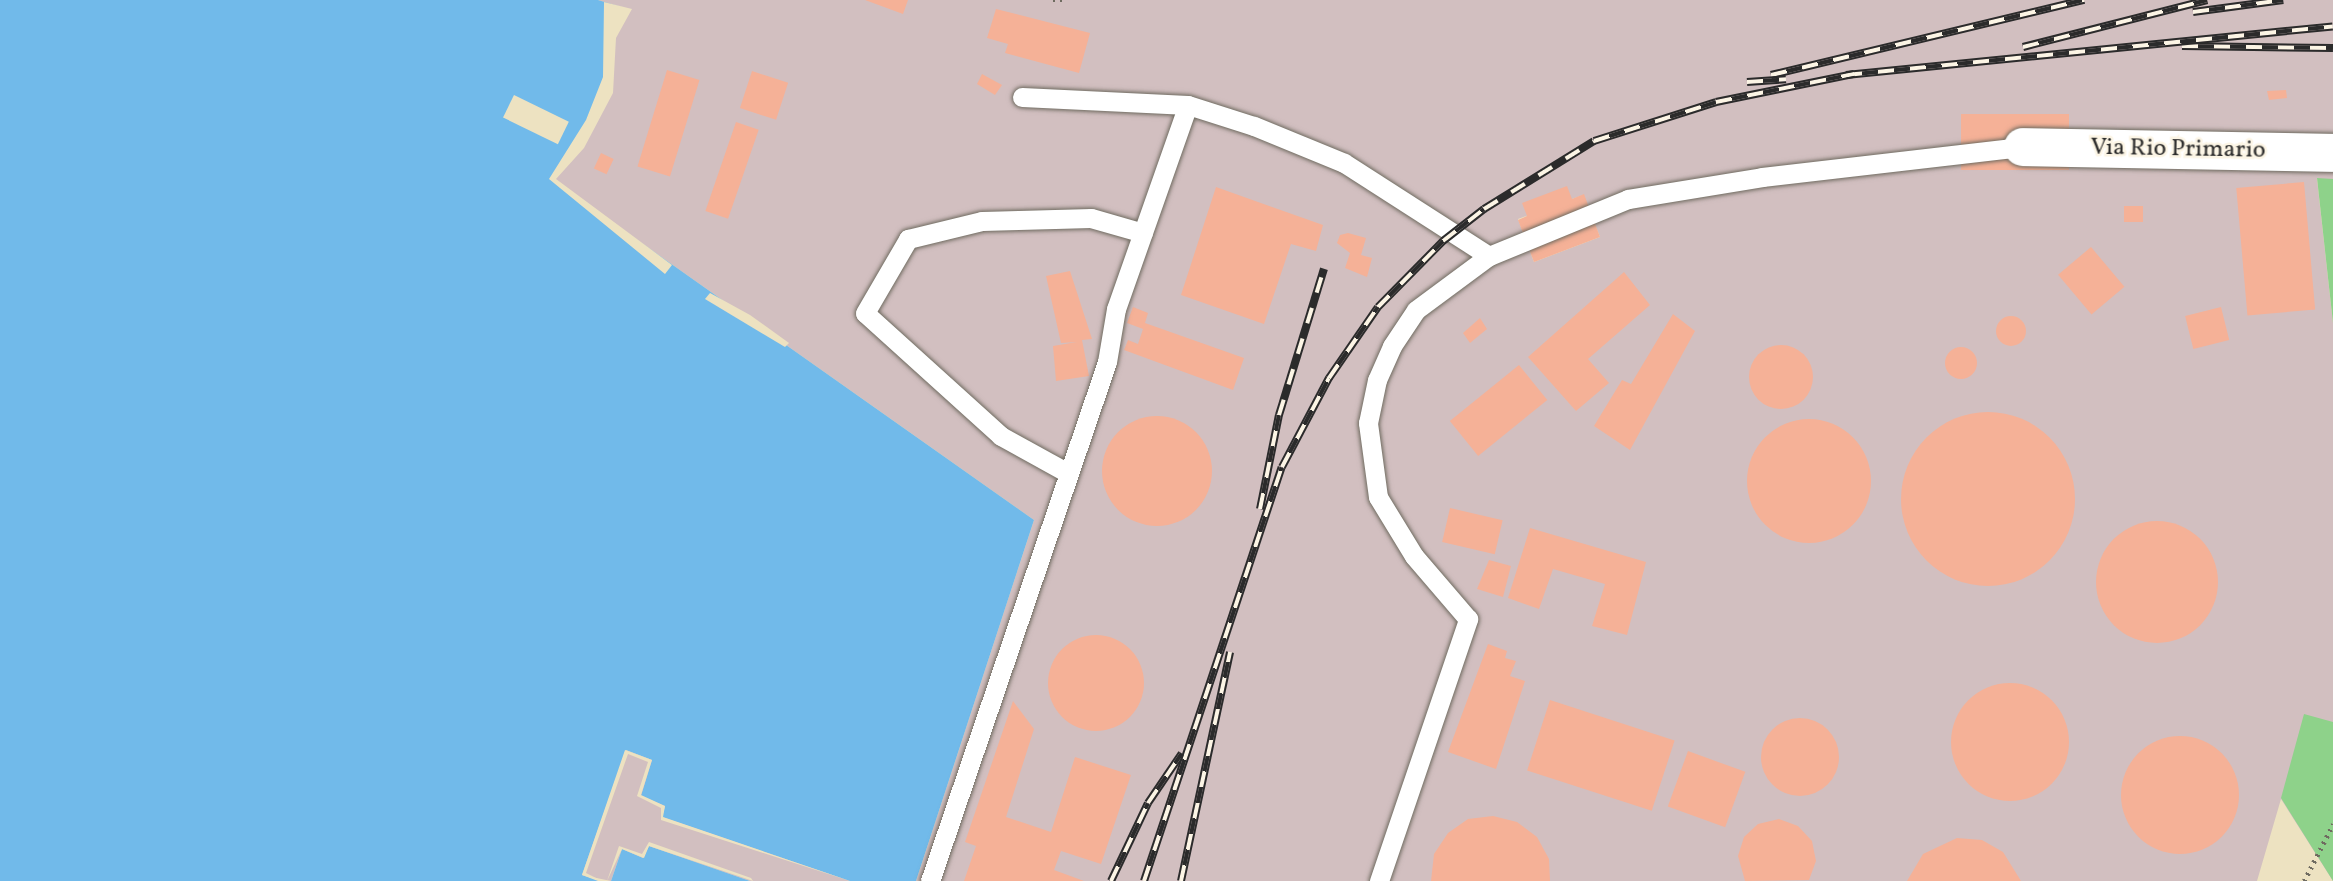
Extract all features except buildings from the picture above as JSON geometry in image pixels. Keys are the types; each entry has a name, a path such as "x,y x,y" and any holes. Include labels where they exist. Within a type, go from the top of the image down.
{"street":[{"name":"Via Rio Primario","path":"2022,147 2333,153"}],"lane":[{"path":"1022,97 1188,105 1344,163 1489,257"},
{"path":"930,881 1107,362 1116,309 1188,105"},
{"path":"1379,881 1468,619 1414,556 1378,497 1368,423 1377,380 1392,346 1416,310 1489,257 1628,199 1762,177 2022,147"},
{"path":"1068,473 1001,436 865,313 908,239 982,221 1091,218 1143,233"}],"path":[{"path":"1053,0 1062,0"},
{"path":"2304,881 2333,824"}],"shaded area":[{"path":"598,0 2333,0 2333,179 2317,179 2333,323 2333,881 2281,799 2257,881 916,881 1034,520 551,179 628,10","holes":["1583,195 1600,237 1534,262 1518,219"]},
{"path":"625,750 652,760 665,806 662,816 850,881 750,881 649,846 644,858 622,849 611,881 582,875"}],"green space":[{"path":"2317,178 2333,179 2333,323"},
{"path":"2304,714 2333,722 2333,881 2281,798"}],"water":[{"path":"0,0 598,0 628,9 613,37 609,98 551,179 1034,520 916,881 850,881 662,817 665,806 641,796 652,760 626,750 582,875 598,881 0,881"},
{"path":"649,846 750,881 611,881 622,849 643,858"}],"pier":[{"path":"604,2 632,9 616,38 613,93 584,148 556,179 672,265 665,274 549,179 586,120 603,77"},
{"path":"514,95 569,122 558,144 503,117"},
{"path":"710,293 750,315 789,343 785,347 705,299"},
{"path":"625,750 652,760 641,795 665,806 663,817 850,881 661,820 661,808 637,796 648,762 628,754 586,873 602,881 582,875"},
{"path":"649,842 751,878 753,881 649,846 644,858 622,849 607,881 619,846 642,854"}],"railway":[{"path":"1771,75 2084,0"},
{"path":"2023,47 2207,0"},
{"path":"2193,12 2283,0"},
{"path":"1846,75 2333,26"},
{"path":"2182,46 2333,48"},
{"path":"1144,881 1282,467 1329,378 1378,307 1443,241 1484,209 1594,141 1716,102 1854,74"},
{"path":"1747,82 1786,79"},
{"path":"1260,509 1279,415 1324,269"},
{"path":"1181,881 1230,652"},
{"path":"1111,881 1148,803 1182,753"}]}
